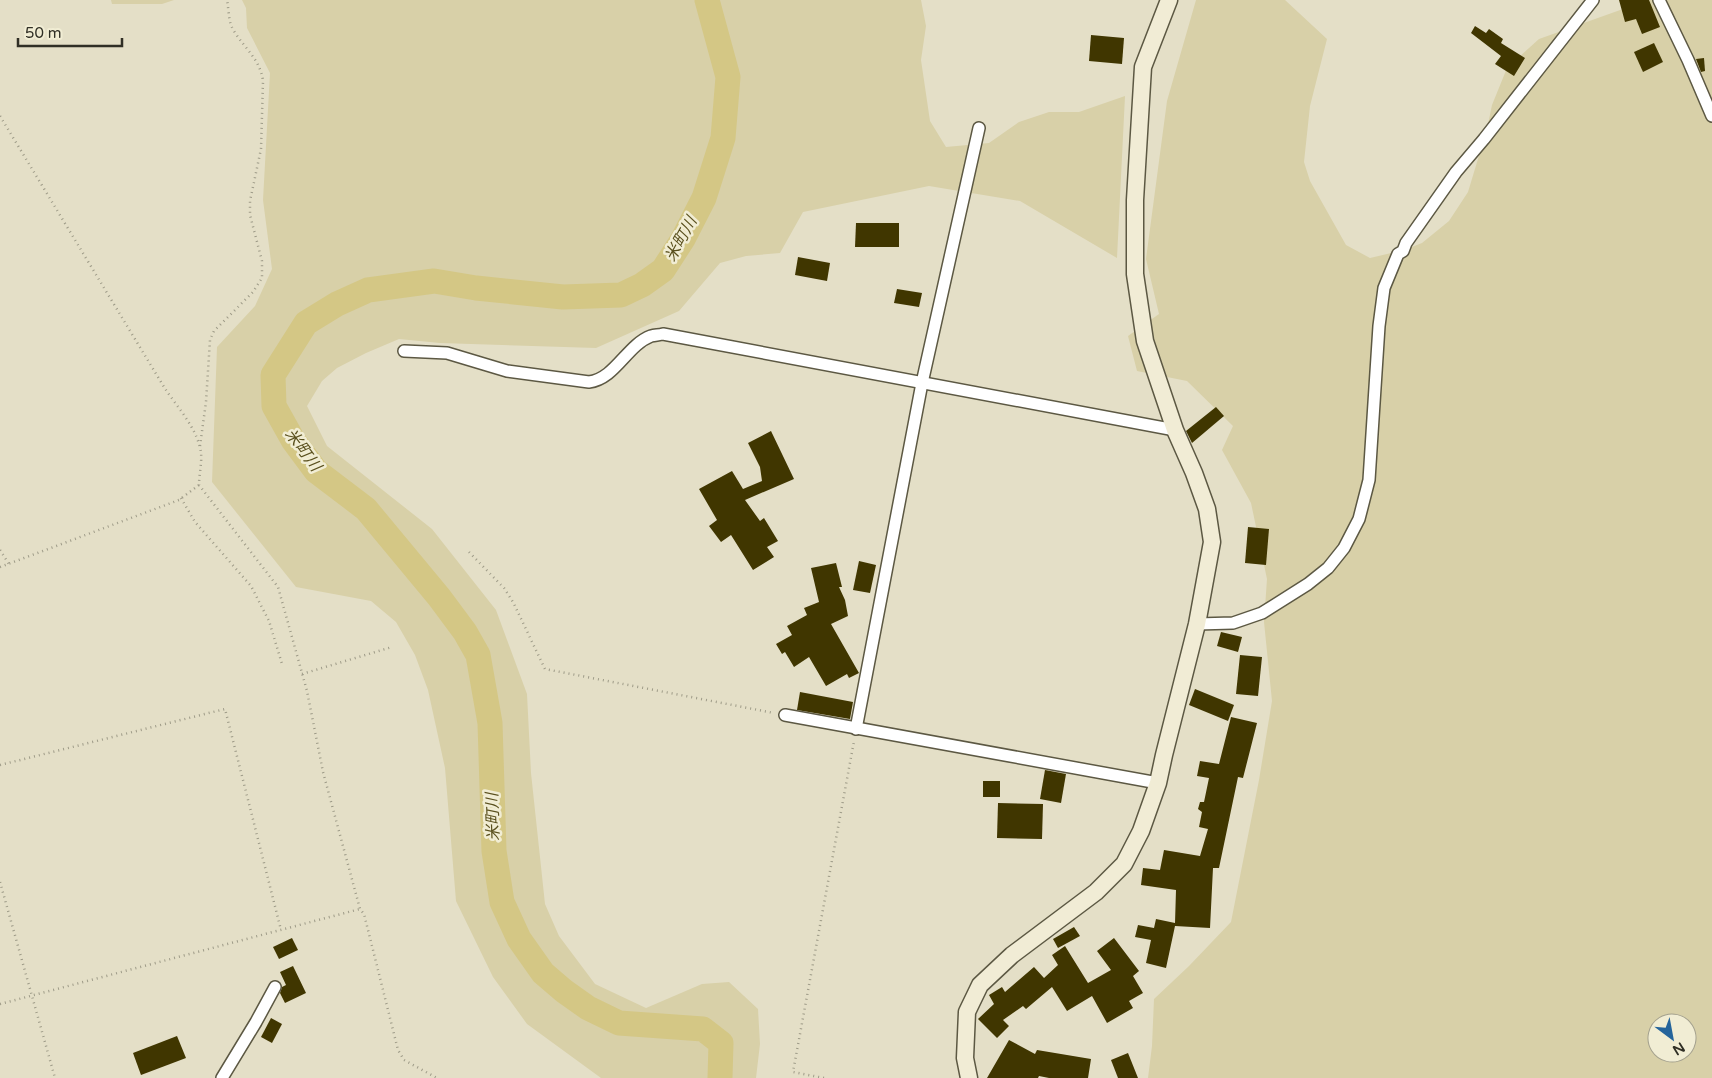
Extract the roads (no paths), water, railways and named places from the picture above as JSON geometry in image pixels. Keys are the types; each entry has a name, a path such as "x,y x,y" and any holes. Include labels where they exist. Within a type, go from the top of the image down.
{"street":[{"path":"969,1078 965,1058 967,1012 980,986 1012,955 1096,892 1124,864 1141,831 1158,783 1197,624 1212,542 1207,509 1194,472 1174,430 1145,341 1135,274 1135,200 1143,67 1168,0"},
{"path":"1197,624 1233,623 1262,613 1308,584 1328,568 1344,548 1359,519 1369,480 1379,326 1384,288 1398,254 1403,251 1406,243 1456,172 1593,0"},
{"path":"1659,0 1712,116"},
{"path":"856,729 922,382 979,128"},
{"path":"404,351 447,353 507,372 589,382 597,381 604,376 642,341 651,336 663,334 1174,430"},
{"path":"785,715 1158,783"},
{"path":"222,1078 275,987"}],"waterway":[{"name":"米町川","path":"707,0 728,77 723,138 704,198 683,239 663,270 642,285 621,295 563,297 476,288 434,281 368,290 337,304 306,323 273,375 274,406 293,440 316,471 366,509 439,597 465,632 478,655 490,723 494,851 502,902 519,939 543,973 588,1008 619,1023 703,1029 721,1043 720,1078"}]}
